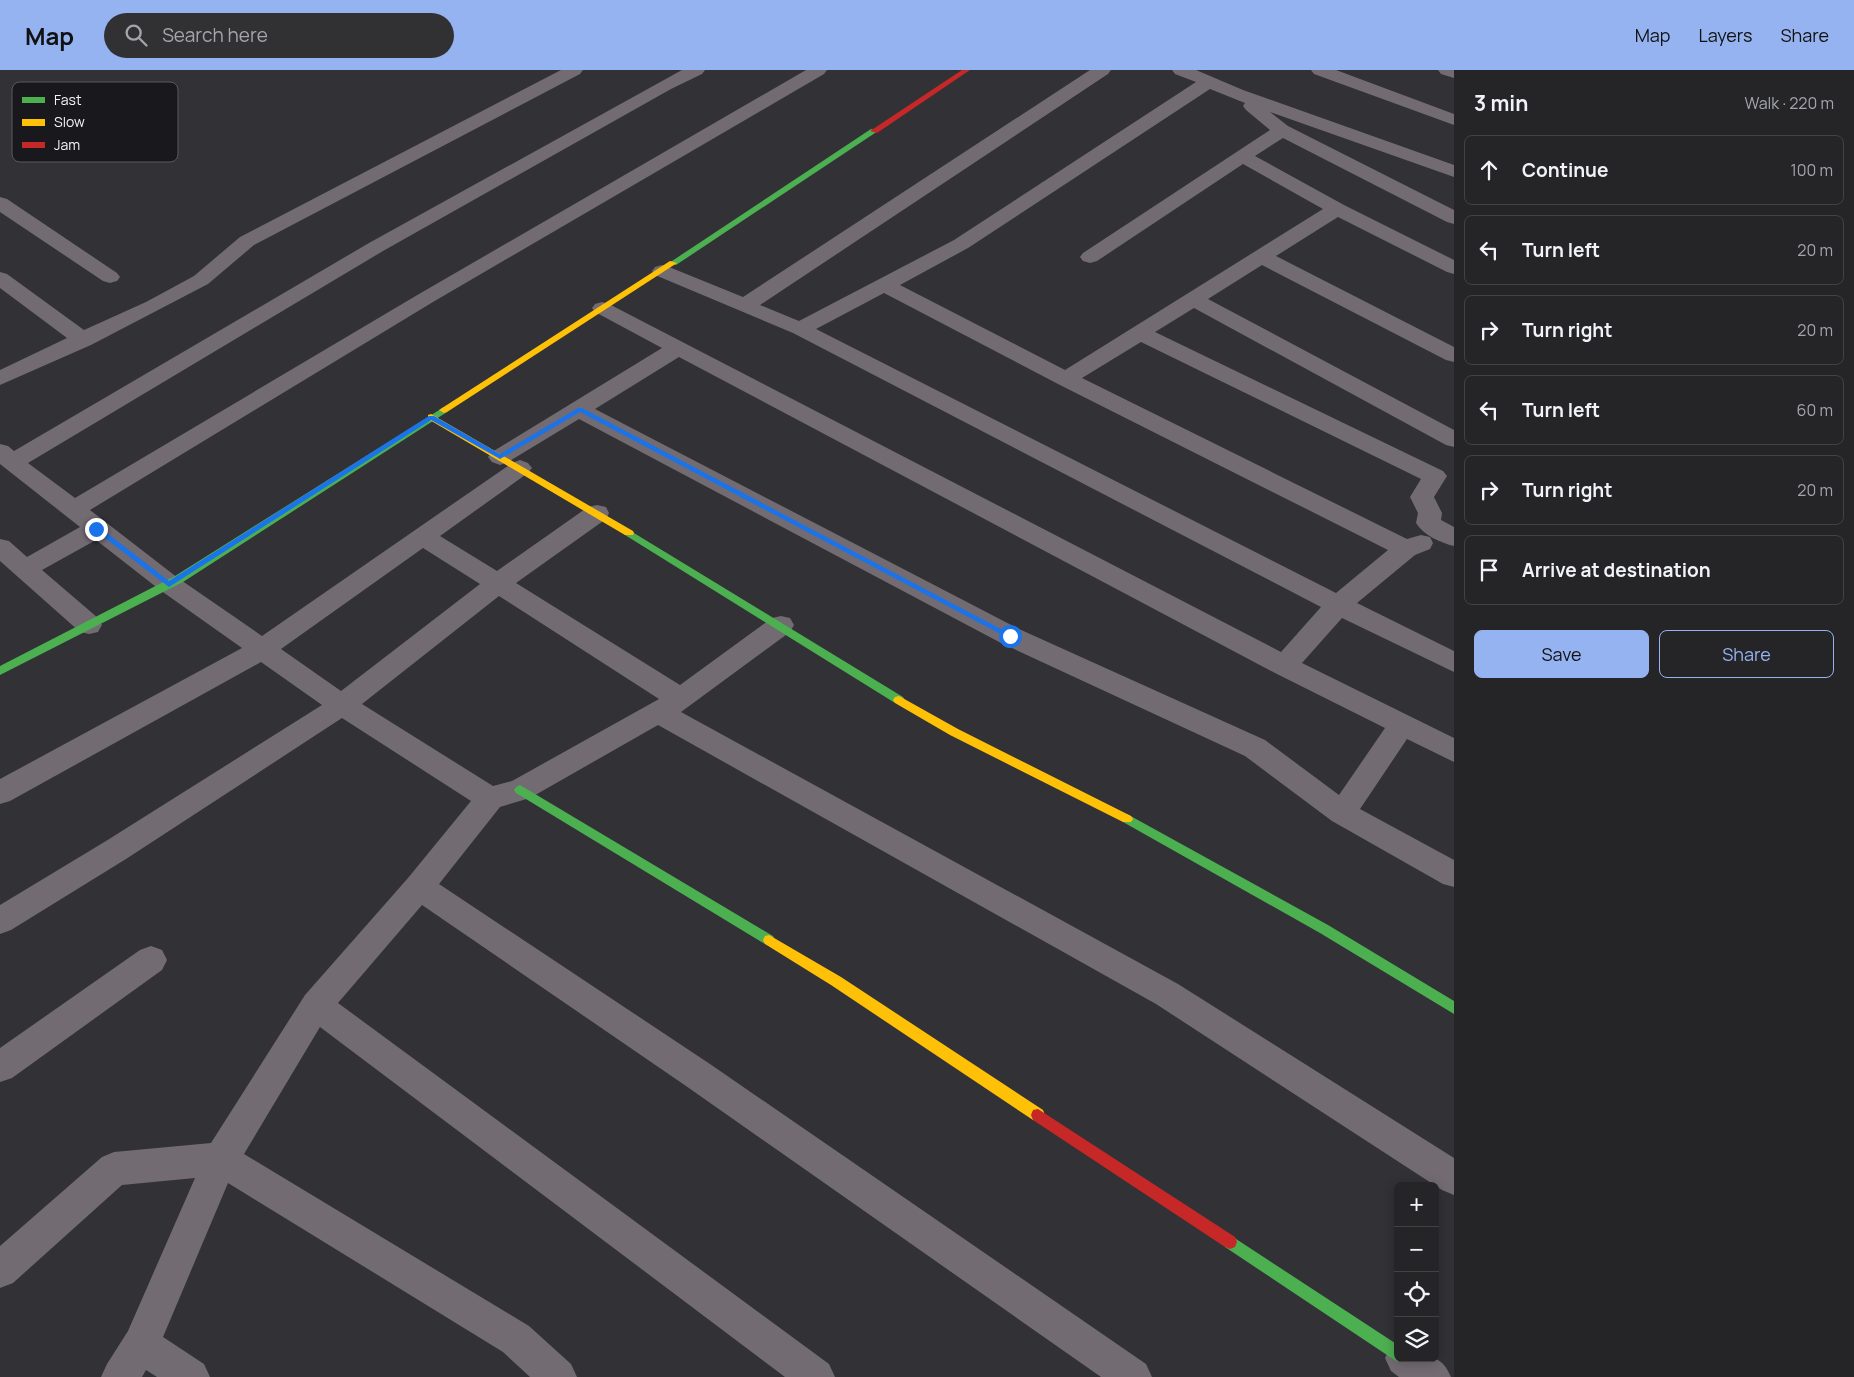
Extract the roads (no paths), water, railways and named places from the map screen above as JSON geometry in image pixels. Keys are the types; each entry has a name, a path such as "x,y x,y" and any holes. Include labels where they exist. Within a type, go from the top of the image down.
{"street":[{"path":"0,378 83,340 201,280 247,241 574,70"},
{"path":"696,70 376,247 6,456 96,529 169,584 342,705 505,794 836,981 1394,1351"},
{"path":"73,510 426,298 818,70"},
{"path":"0,671 169,584 662,271 967,70"},
{"path":"745,305 1102,70"},
{"path":"1181,70 1237,94 1454,171"},
{"path":"1320,70 1454,120"},
{"path":"1447,70 1454,73"},
{"path":"800,329 961,244 1208,82"},
{"path":"1237,94 1282,130 1454,218"},
{"path":"1090,257 1282,130"},
{"path":"1243,157 1337,209 1454,268"},
{"path":"0,203 110,276"},
{"path":"1066,379 1337,209"},
{"path":"1262,257 1454,355"},
{"path":"662,271 800,329 1338,606 1454,662"},
{"path":"0,278 83,340"},
{"path":"884,285 1066,379 1406,549"},
{"path":"1193,299 1454,440"},
{"path":"602,308 1284,666 1402,724 1454,752"},
{"path":"1140,333 1436,476 1422,497 1430,513 1428,524 1450,536"},
{"path":"0,793 262,649 422,536 510,462 580,410 678,348"},
{"path":"580,410 1010,636 1255,748 1342,813 1454,875"},
{"path":"431,417 596,512 781,625 926,717 1085,795 1324,929 1454,1008"},
{"path":"0,921 116,850 342,705 497,584 596,512"},
{"path":"24,569 96,529"},
{"path":"422,536 497,584 669,705 1167,994 1454,1178"},
{"path":"1284,666 1338,606 1406,549 1450,536"},
{"path":"0,547 89,625"},
{"path":"120,1377 141,1344 221,1159 316,1005 419,887 505,794 669,705 781,625"},
{"path":"1342,813 1402,724"},
{"path":"419,887 698,1075 1133,1377"},
{"path":"0,1067 150,960"},
{"path":"316,1005 816,1377"},
{"path":"0,1270 114,1169 221,1159 516,1339 558,1377"},
{"path":"141,1344 191,1377"},
{"path":"1410,1362 1432,1377"}]}
